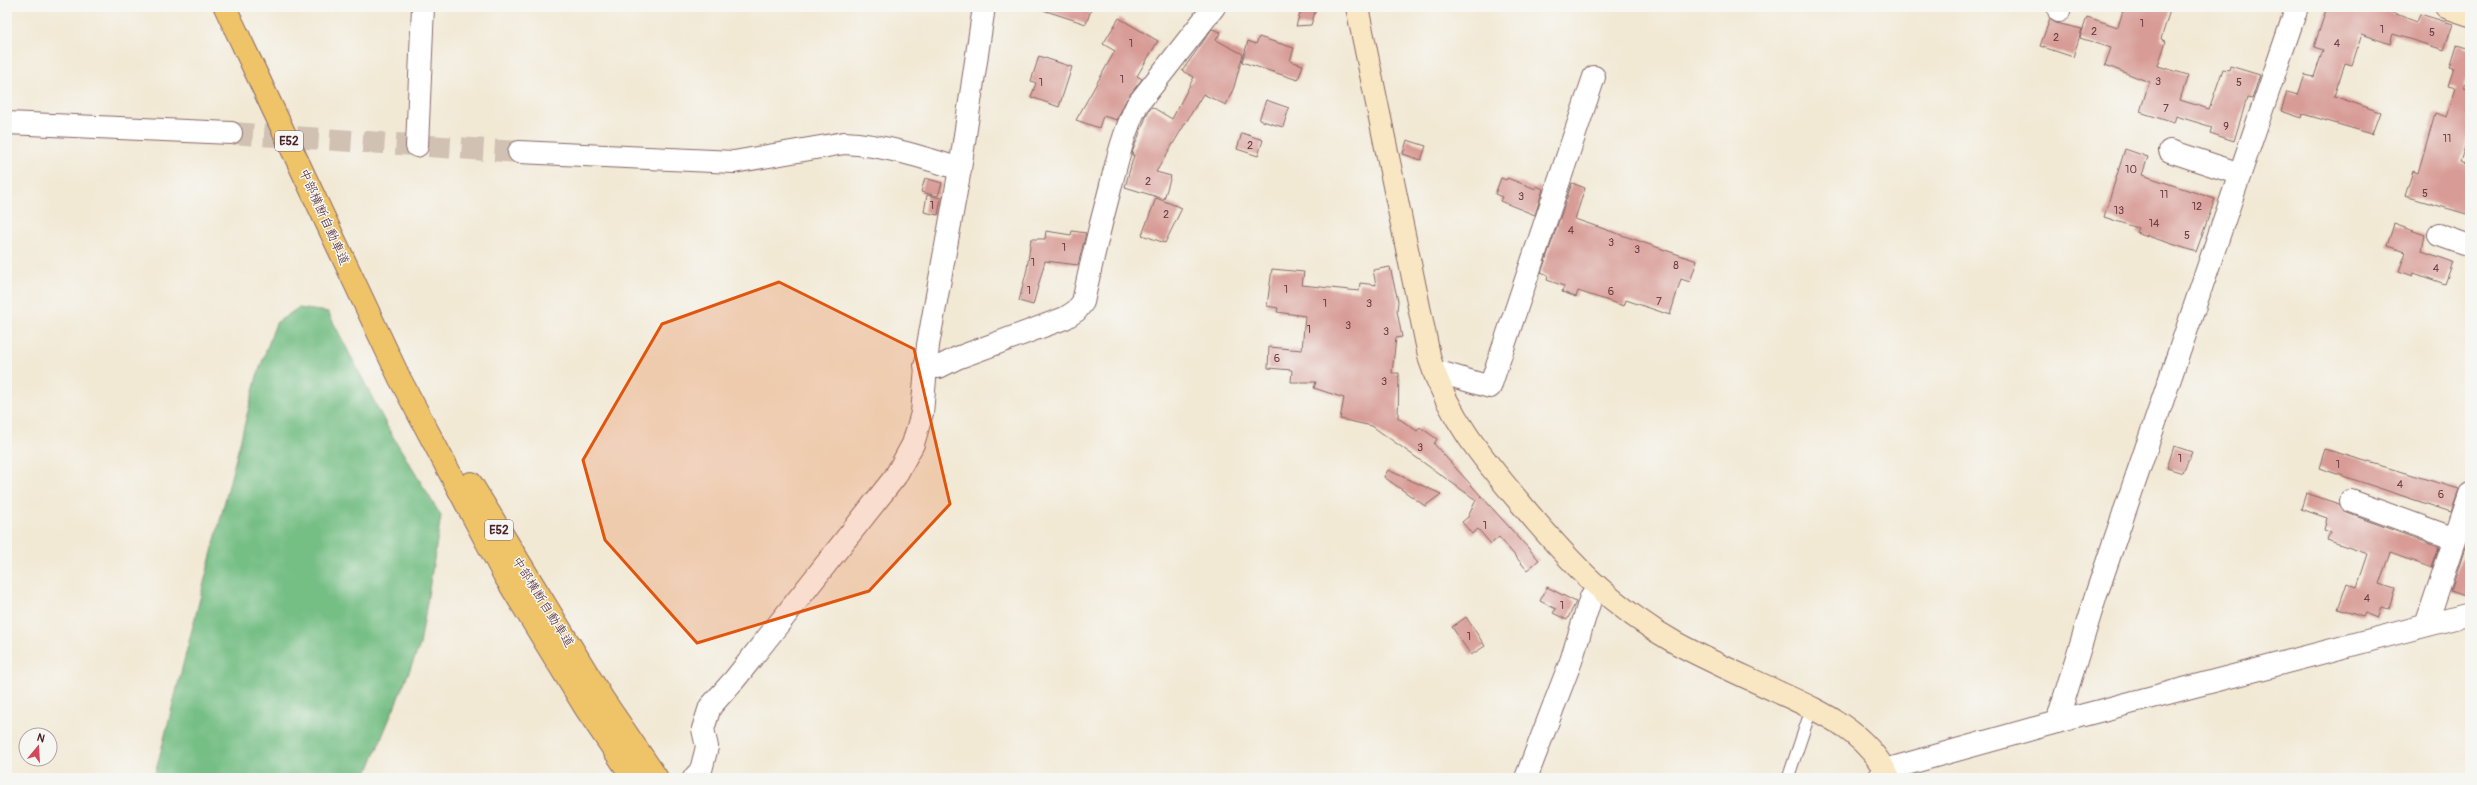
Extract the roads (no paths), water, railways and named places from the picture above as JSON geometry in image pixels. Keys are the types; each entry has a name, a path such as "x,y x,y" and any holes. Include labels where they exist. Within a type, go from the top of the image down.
{"highway":[{"name":"中部横断自動車道","path":"225,7 400,379 504,575 586,709 633,778"},
{"name":"中部横断自動車道","path":"351,276 519,564 603,699 657,778"}],"main road":[{"path":"1357,7 1421,319 1435,374 1457,421 1487,465 1566,557 1597,588 1634,618 1677,643 1812,707 1846,726 1865,743 1884,775"},
{"path":"2446,7 2470,15"}],"street":[{"path":"417,146 423,7"},
{"path":"694,778 701,770 707,747 703,729 710,707 735,679 895,477 913,444 922,413 925,366 960,169 984,7"},
{"path":"925,366 939,367 957,358 1065,318 1076,311 1083,302 1102,220 1125,133 1137,105 1214,7"},
{"path":"2057,722 2096,595 2297,7"},
{"path":"1435,374 1446,374 1490,387 1594,77"},
{"path":"7,123 231,134"},
{"path":"519,152 734,162 844,143 899,150 960,169"},
{"path":"2170,151 2240,174"},
{"path":"2439,235 2470,246"},
{"path":"2426,625 2470,494"},
{"path":"2351,501 2455,539"},
{"path":"1526,778 1571,661 1591,597 1597,588"},
{"path":"1884,775 2057,722 2470,614"}],"lane":[{"path":"1788,778 1812,707"}],"tunnel":[{"path":"231,133 519,152"}]}
